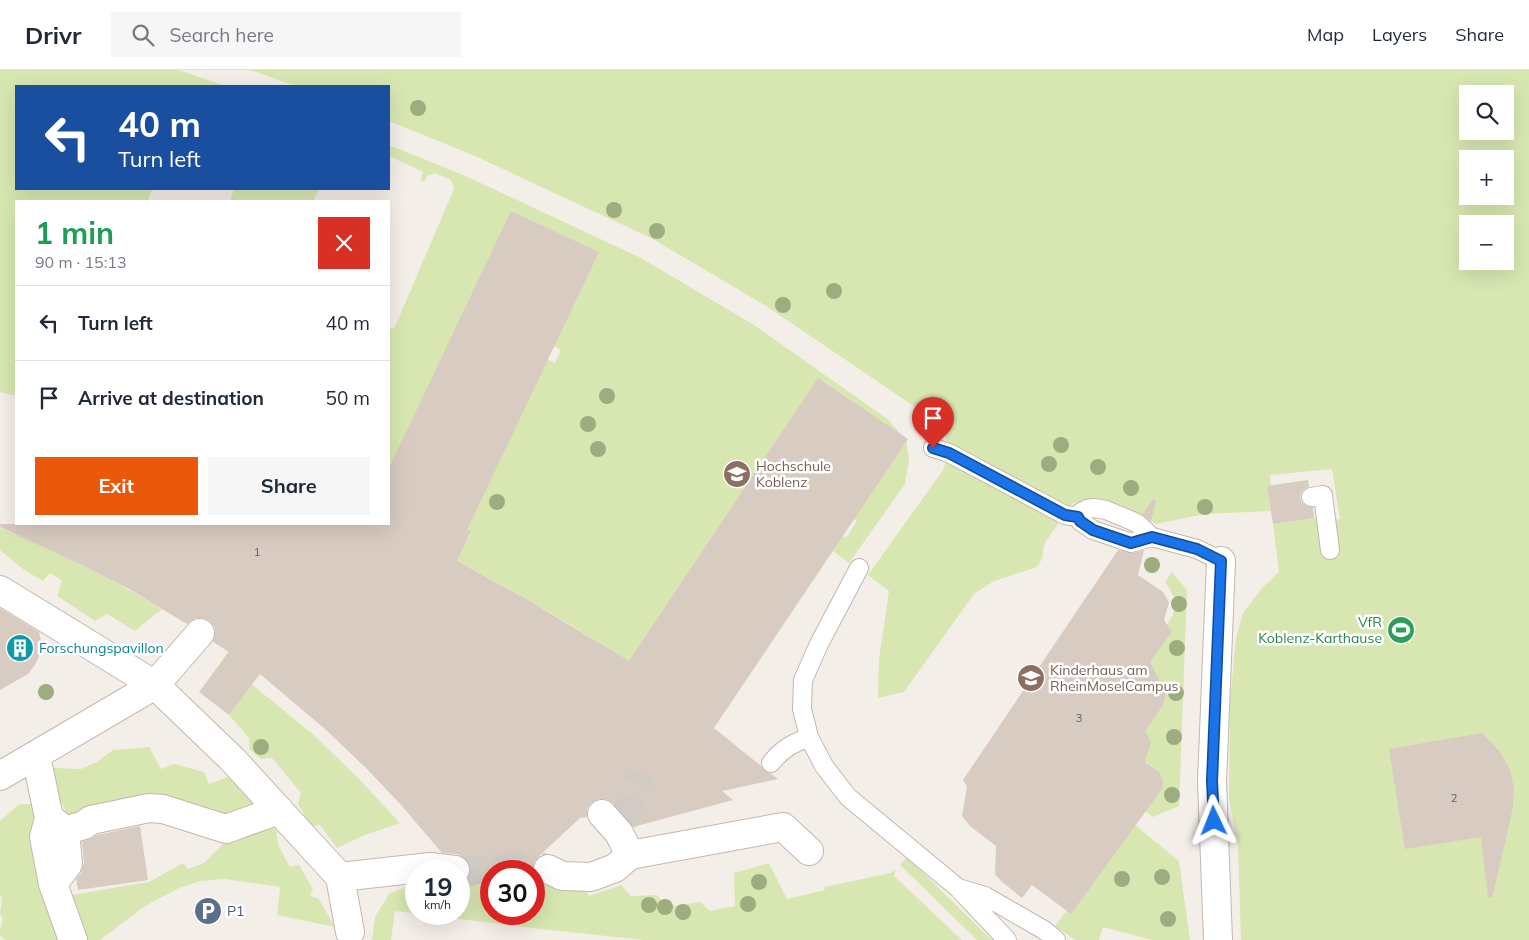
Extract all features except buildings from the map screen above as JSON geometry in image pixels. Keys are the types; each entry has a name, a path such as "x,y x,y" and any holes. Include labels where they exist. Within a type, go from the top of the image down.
{"street":[{"path":"1218,940 1212,781 1221,561"},
{"path":"1,595 156,684 233,760 340,877 351,936"},
{"path":"0,776 156,684 194,629"},
{"path":"36,756 57,825"},
{"path":"73,940 53,884 44,837 57,825 84,825 90,820 149,808 163,809 226,829 279,810"},
{"path":"548,869 562,876 591,877 615,868 618,829 783,827 809,851"},
{"path":"340,877 405,870"}],"lane":[{"path":"933,448 949,453 1065,515 1078,517 1080,521 1093,530 1131,543 1152,537 1197,549 1221,561"},
{"path":"1311,497 1323,495 1330,550"},
{"path":"859,568 818,644 803,680 802,709 809,737 824,766 848,797 958,888 1007,940"},
{"path":"771,763 779,752 791,744 809,737"},
{"path":"958,888 985,896 1044,930 1056,940"}],"green space":[{"path":"0,70 179,70 222,85 15,85 15,190 152,190 148,200 15,200 15,396 0,392"},
{"path":"250,70 1529,70 1529,940 1241,940 1238,847 1229,798 1230,701 1236,638 1243,613 1262,588 1279,572 1273,524 1320,517 1320,522 1340,519 1332,469 1270,475 1271,485 1267,486 1271,511 1205,514 1156,524 1124,507 1107,501 1087,500 1073,503 1044,544 1042,559 1037,567 994,581 974,594 904,692 878,698 879,659 889,591 868,575 943,470 949,453 944,432 930,417 766,306 651,238 475,156 390,121 390,85 293,85"},
{"path":"390,145 468,177 641,258 754,325 889,420 906,441 909,460 905,484 849,563 828,547 837,532 846,538 857,521 849,515 632,665 546,610 457,561 471,532 459,526 540,356 555,363 561,350 554,346 515,222 390,487 390,327 394,329 454,189 451,180 435,173 427,176 424,182 420,180 423,172 390,156"},
{"path":"234,190 318,190 314,200 230,200"},
{"path":"0,528 82,565 162,609 135,631 107,614 95,621 57,596 62,581 50,573 43,581 24,570 0,550"},
{"path":"1172,572 1187,590 1179,806 1153,817 1145,811 1161,788 1161,777 1158,772 1141,758 1144,732 1164,704 1166,693 1160,683 1144,670 1169,636 1167,625 1177,603 1165,582"},
{"path":"230,649 233,669 315,736 400,823 365,835 337,848 320,825 311,826 298,804 301,793 272,758 261,759 249,749 249,738 229,715 239,701 210,678"},
{"path":"149,747 161,769 174,764 204,772 209,784 232,775 260,810 258,814 64,820 65,809 49,781 54,768 81,769 97,762 113,750"},
{"path":"19,804 36,804 64,940 5,940 0,935 3,920 0,913 2,898 0,895 0,821"},
{"path":"1134,824 1179,861 1190,940 1152,940 1103,927 1099,940 1075,940 1055,926"},
{"path":"261,828 276,829 278,845 290,867 299,865 313,889 310,896 318,898 335,927 277,915 280,887 224,879 200,881 179,888 145,906 100,940 82,940 65,896 149,882 183,863 188,869 204,863 229,838"},
{"path":"907,857 992,940 977,940 900,865"},
{"path":"769,863 787,899 825,890 824,887 891,873 896,868 894,876 962,940 643,940 508,925 545,925 545,874 559,890 579,881 589,896 621,885 631,896 657,895 666,907 700,902 710,911 735,906 734,873"},
{"path":"470,880 478,880 480,884 480,922 470,920"},
{"path":"405,887 405,912 395,911 391,940 372,940 375,917 389,894"}],"tunnel":[{"path":"623,823 640,774"},
{"path":"470,870 534,864 548,869"}],"place":[{"name":"Hochschule Koblenz","path":"737,474"},
{"name":"VfR Koblenz-Karthause","path":"1401,630"},
{"name":"Forschungspavillon","path":"20,648"},
{"name":"Kinderhaus am RheinMoselCampus","path":"1031,678"},
{"name":"P1","path":"208,911"}],"route":[{"path":"933,448 949,453 985,474 1065,515 1078,517 1080,521 1093,530 1131,543 1152,537 1197,549 1221,561 1212,781 1214,821"}]}
